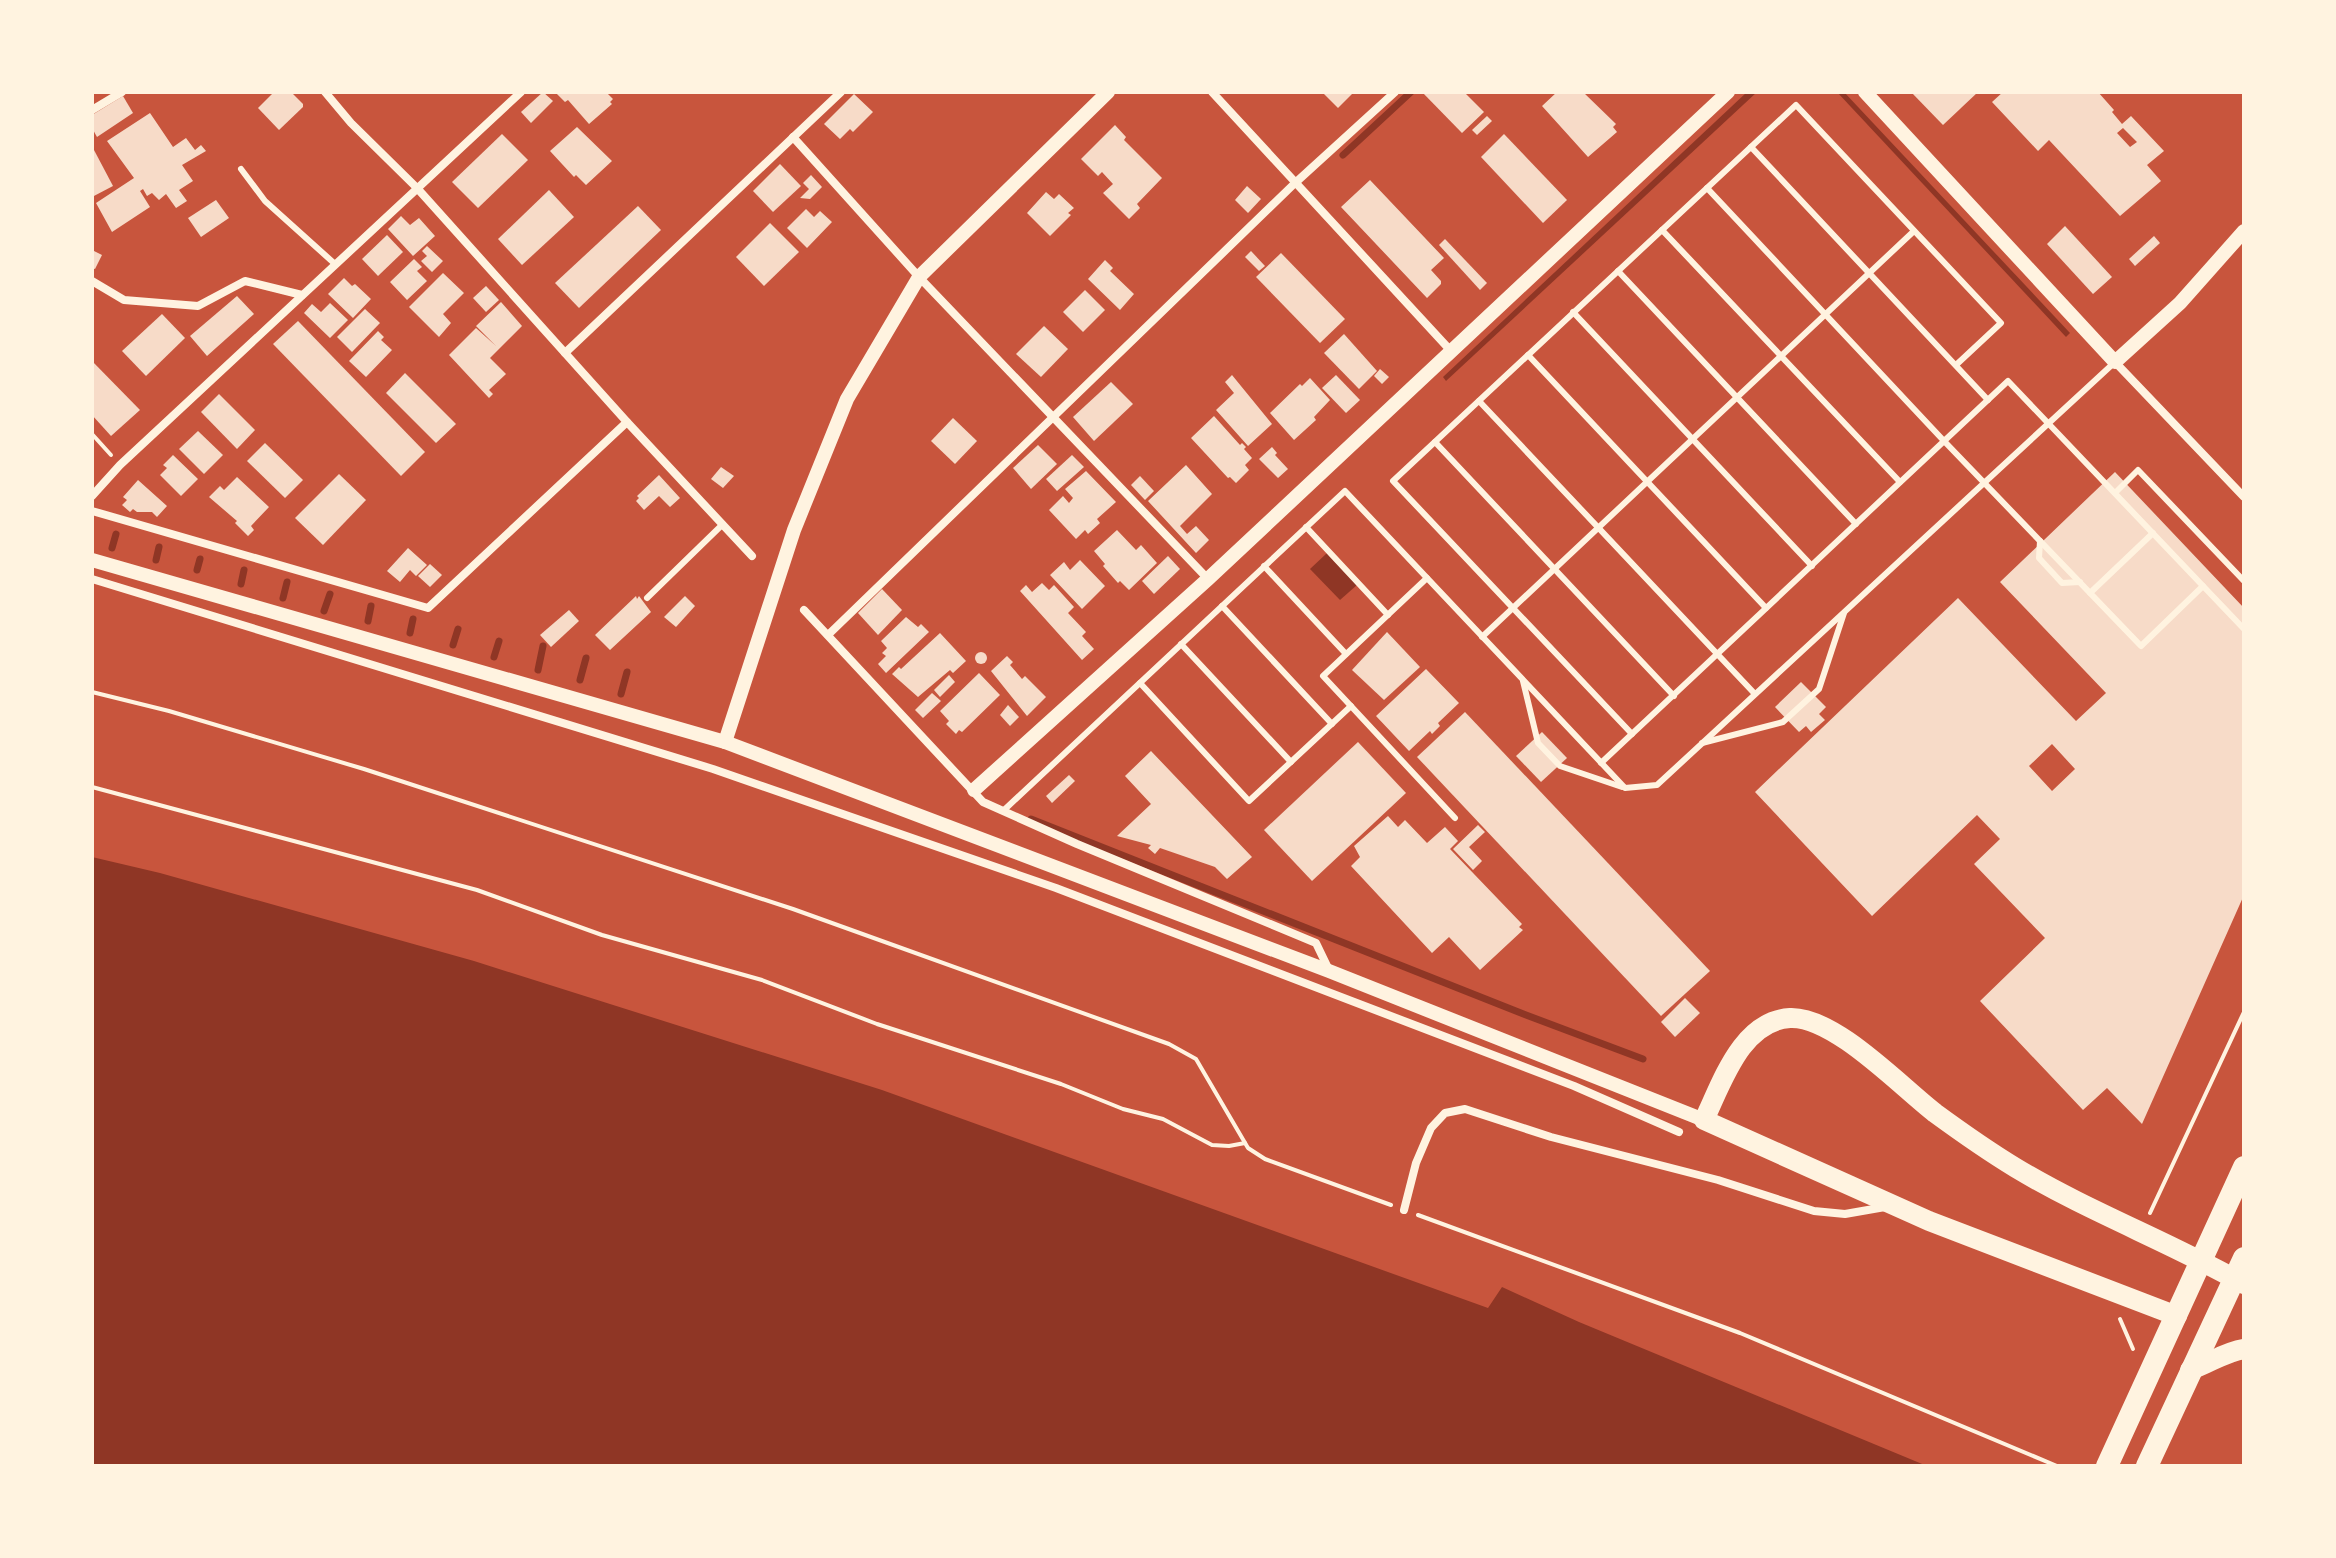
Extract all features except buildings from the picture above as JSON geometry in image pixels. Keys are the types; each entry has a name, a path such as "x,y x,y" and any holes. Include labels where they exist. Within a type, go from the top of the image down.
{"highway":[{"path":"2107,1466 2244,1167"},
{"path":"2147,1466 2190,1370 2235,1284 2244,1258"}],"main road":[{"path":"2177,1316 1929,1221 1704,1120 1735,1057 1760,1027 1780,1020 1811,1021 1839,1035 1913,1096 1997,1156 2235,1284"},
{"path":"2190,1370 2244,1349"}],"street":[{"path":"92,110 122,92"},
{"path":"325,92 351,123 417,188 752,556"},
{"path":"92,496 120,465 521,92"},
{"path":"565,353 841,92"},
{"path":"725,742 794,530 847,399 919,277 1108,92"},
{"path":"1212,92 1451,351"},
{"path":"828,635 1294,184 1395,92"},
{"path":"974,790 1208,579 1728,92"},
{"path":"1865,92 2244,497"},
{"path":"793,137 919,277 1208,579"},
{"path":"2115,362 2180,303 2244,231"},
{"path":"92,281 124,300 198,306 245,281 302,295"},
{"path":"92,511 428,608 627,422"},
{"path":"92,560 725,742 1329,971 1704,1120"},
{"path":"92,579 713,769 1056,888 1559,1080 1679,1132"},
{"path":"804,610 983,802 1316,943 1329,971"},
{"path":"1404,1210 1416,1163 1431,1128 1445,1113 1465,1109 1551,1137 1718,1180 1814,1211 1845,1214 1897,1205"}],"lane":[{"path":"1632,734 1393,481 1796,105 2001,323 1956,365"},
{"path":"1751,147 1988,400"},
{"path":"241,169 265,201 335,264"},
{"path":"1707,188 2141,646 2203,586"},
{"path":"1662,230 1900,482"},
{"path":"1482,637 1914,231"},
{"path":"1618,271 1856,524"},
{"path":"1573,312 1812,566"},
{"path":"1528,355 1766,608"},
{"path":"1522,680 1538,743 1560,766 1625,788 1657,785 2115,362"},
{"path":"1601,763 2008,381 2244,629"},
{"path":"1479,401 1754,693"},
{"path":"1435,442 1674,696"},
{"path":"2115,493 2138,470 2244,581"},
{"path":"1003,811 1345,491 1625,788"},
{"path":"647,598 723,524"},
{"path":"1306,527 1388,615"},
{"path":"2090,593 2153,533"},
{"path":"2041,541 2039,558 2062,583 2080,582"},
{"path":"1264,566 1346,654"},
{"path":"1427,578 1323,676 1455,818"},
{"path":"1222,606 1332,724"},
{"path":"1701,744 1783,722 1819,689 1845,609"},
{"path":"1181,644 1291,762"},
{"path":"1140,683 1249,801 1351,706"}],"path":[{"path":"92,434 120,465"},
{"path":"92,692 169,711 349,765 793,909 1169,1044 1196,1059 1245,1143 1265,1159 1740,1333 2057,1466"},
{"path":"92,787 477,890 602,935 762,980 877,1024 1061,1084 1123,1109 1163,1119 1212,1145 1245,1143"},
{"path":"2141,1232 2244,1012"},
{"path":"2118,1315 2133,1349"}],"shaded area":[{"path":"1747,92 1757,92 1446,381 1443,377"},
{"path":"1837,92 1844,92 2070,333 2066,337"},
{"path":"1327,553 1357,585 1340,600 1310,569"},
{"path":"92,857 160,873 474,961 882,1090 1488,1308 1502,1287 1927,1466 92,1466"}],"waterway":[{"path":"1343,155 1411,92"},
{"path":"112,548 116,534"},
{"path":"156,560 159,547"},
{"path":"197,570 200,559"},
{"path":"241,584 244,570"},
{"path":"283,598 287,582"},
{"path":"324,611 330,594"},
{"path":"368,621 371,606"},
{"path":"410,633 413,619"},
{"path":"453,645 458,629"},
{"path":"494,657 499,641"},
{"path":"538,670 543,646"},
{"path":"580,680 586,658"},
{"path":"621,694 627,672"},
{"path":"1031,819 1643,1059"}]}
